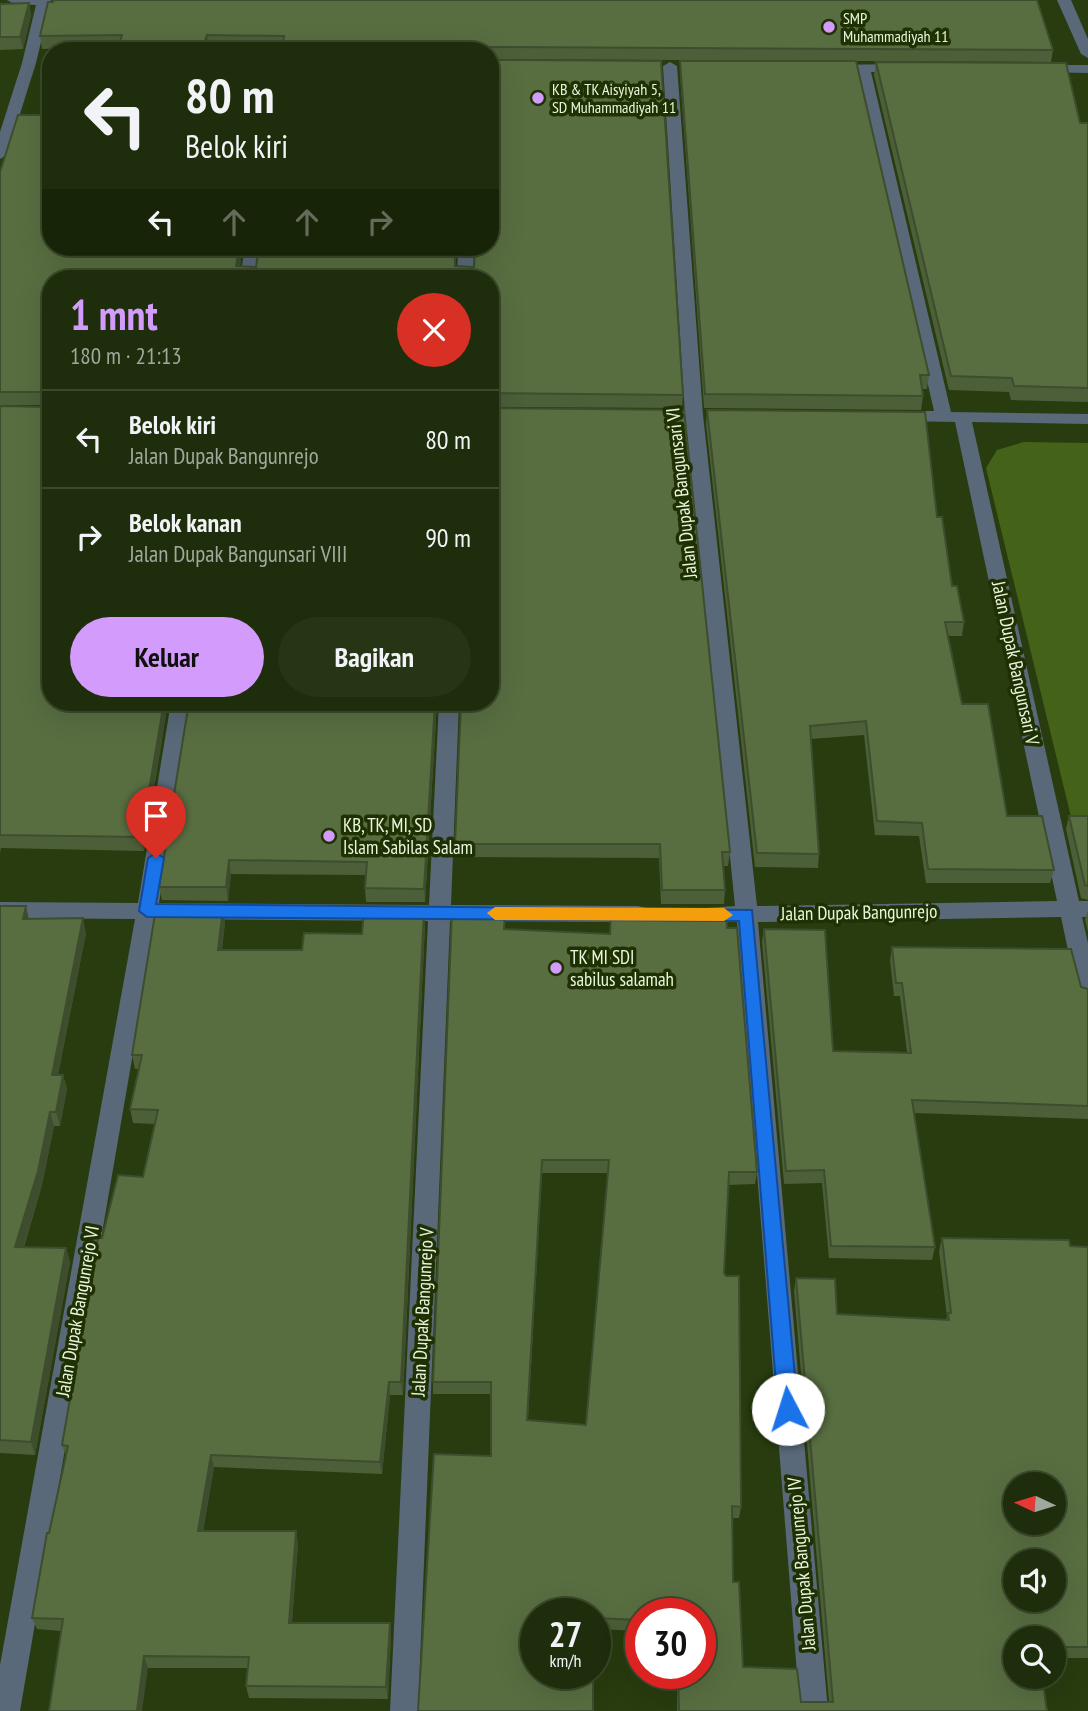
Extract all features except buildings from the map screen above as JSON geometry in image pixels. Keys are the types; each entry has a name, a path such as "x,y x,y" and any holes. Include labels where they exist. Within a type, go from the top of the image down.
{"street":[{"path":"0,155 34,64 44,1 14,0"},
{"path":"1064,0 1088,54"},
{"name":"Jalan Dupak Bangunsari VI","path":"670,66 694,415 747,915"},
{"path":"821,68 916,68"},
{"name":"Jalan Dupak Bangunsari V","path":"863,68 1079,908 1088,993"},
{"path":"1022,69 1088,69"},
{"path":"874,416 1088,419"},
{"name":"Jalan Dupak Bangunrejo VI","path":"6,1711 147,911 180,711"},
{"name":"Jalan Dupak Bangunrejo V","path":"404,1711 449,711"},
{"name":"Jalan Dupak Bangunrejo","path":"0,910 747,915 1079,908"},
{"name":"Jalan Dupak Bangunrejo IV","path":"747,915 814,1711"}],"green space":[{"path":"1024,442 1088,443 1088,825 1073,825 986,468 997,450"}],"slow traffic":[{"path":"495,913 724,915"}],"place":[{"name":"SMP Muhammadiyah 11","path":"829,27"},
{"name":"KB & TK Aisyiyah 5, SD Muhammadiyah 11","path":"538,98"},
{"name":"KB, TK, MI, SD Islam Sabilas Salam","path":"329,836"},
{"name":"TK MI SDI sabilus salamah","path":"556,968"}],"route":[{"path":"156,858 147,911 747,915 788,1409"}]}
